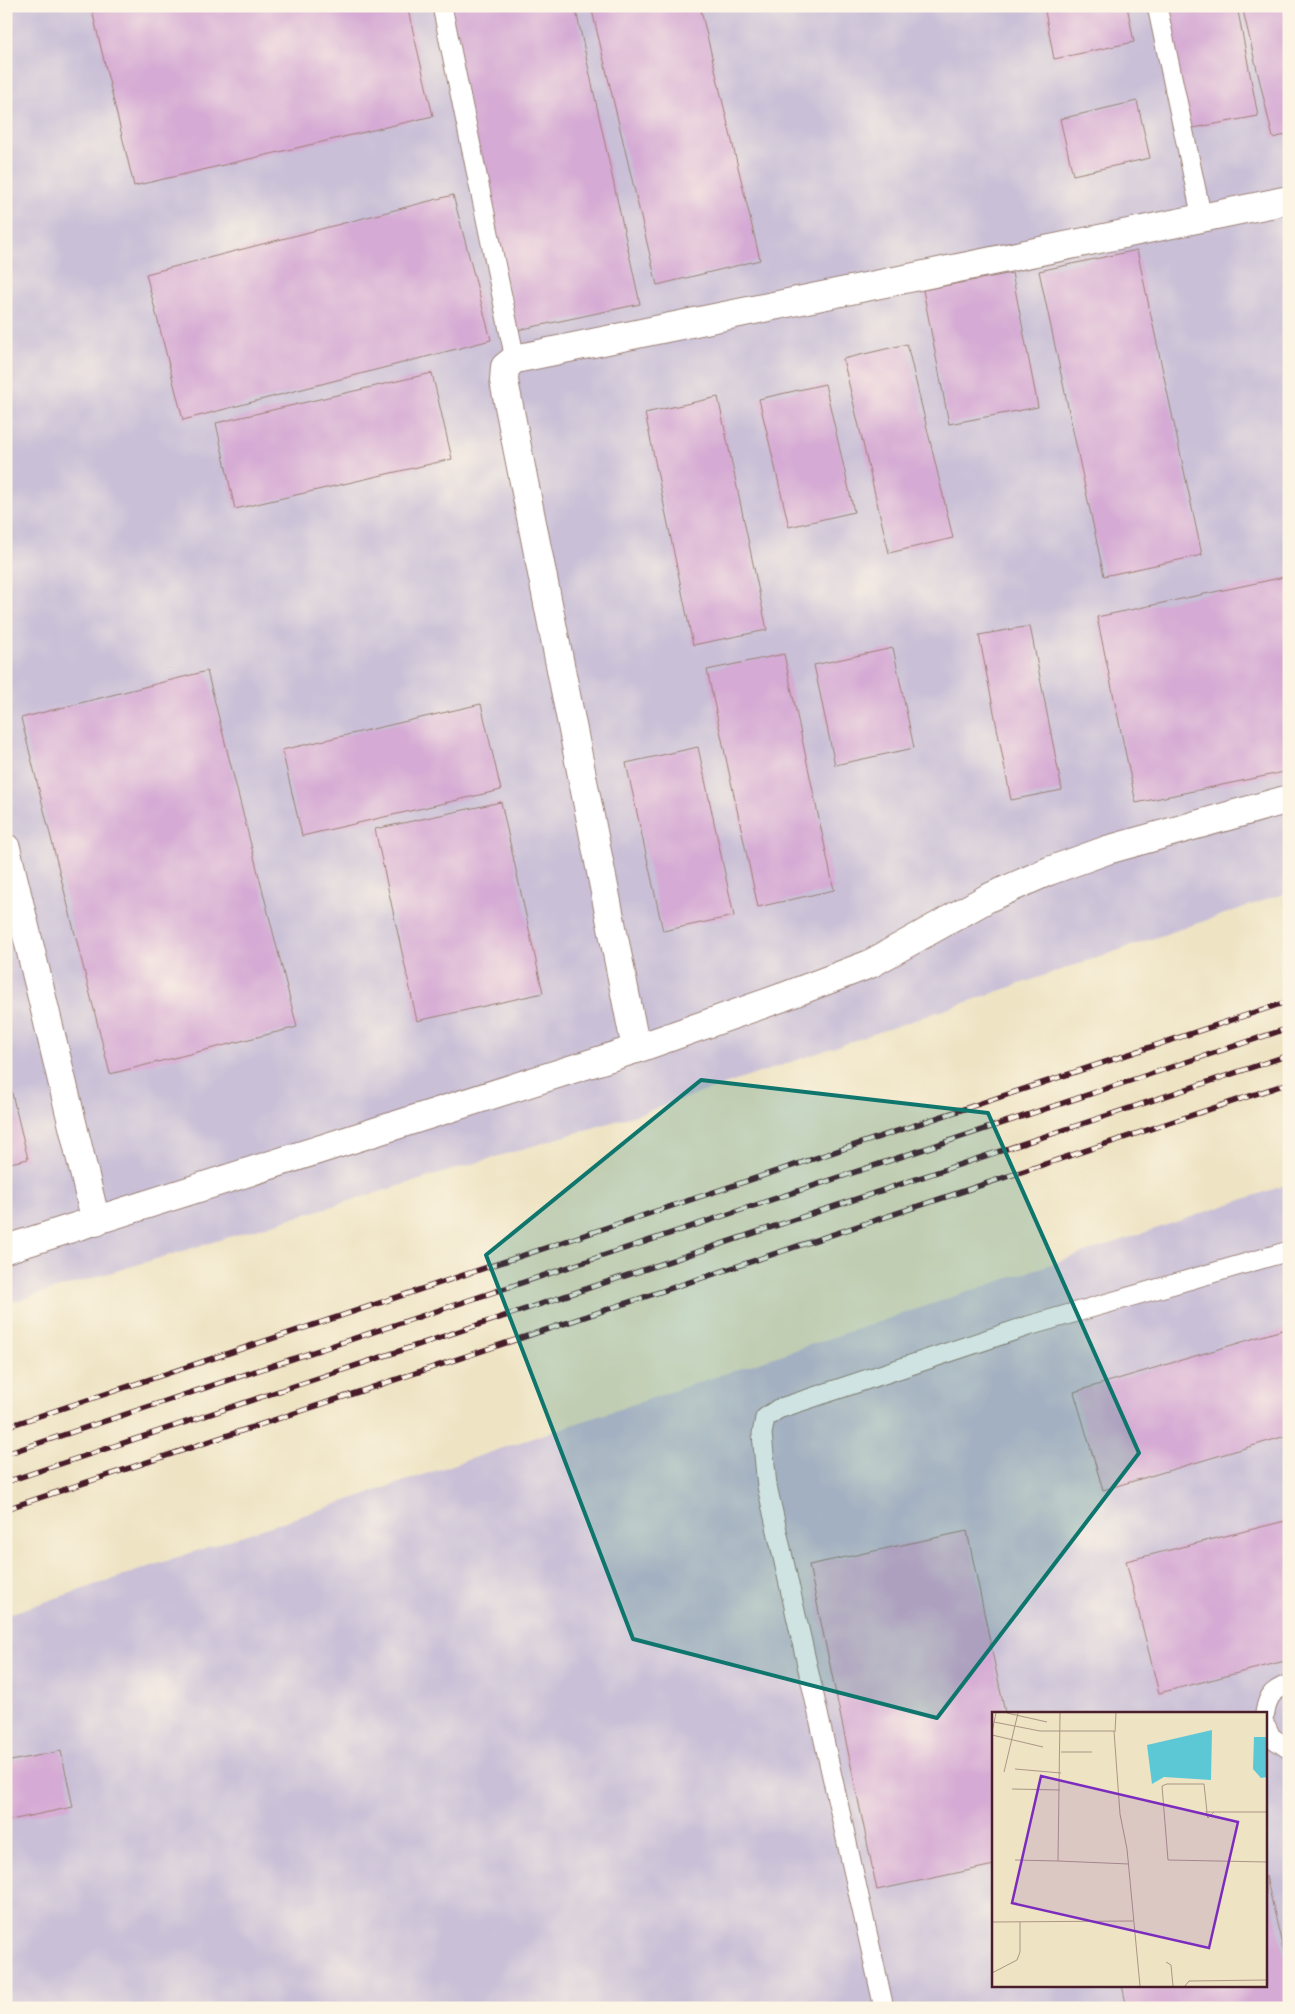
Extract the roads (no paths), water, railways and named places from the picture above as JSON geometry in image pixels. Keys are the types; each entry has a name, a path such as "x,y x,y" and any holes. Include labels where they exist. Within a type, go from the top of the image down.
{"street":[{"path":"636,1049 504,381 505,367 515,359 1289,200"},
{"path":"6,1249 636,1049 783,998 870,964 988,898 1049,871 1107,850 1289,799"},
{"path":"6,848 96,1222"}],"lane":[{"path":"442,6 515,359"},
{"path":"1157,6 1202,218"},
{"path":"884,2008 768,1486 762,1434 765,1418 778,1409 1028,1326 1289,1251"},
{"path":"1265,1712 1268,1698 1275,1689 1289,1684"},
{"path":"1268,1730 1271,1737 1289,1749"}],"railway":[{"path":"6,1427 1289,1001"},
{"path":"6,1454 1289,1028"},
{"path":"6,1482 1289,1055"},
{"path":"6,1509 1289,1083"}]}
